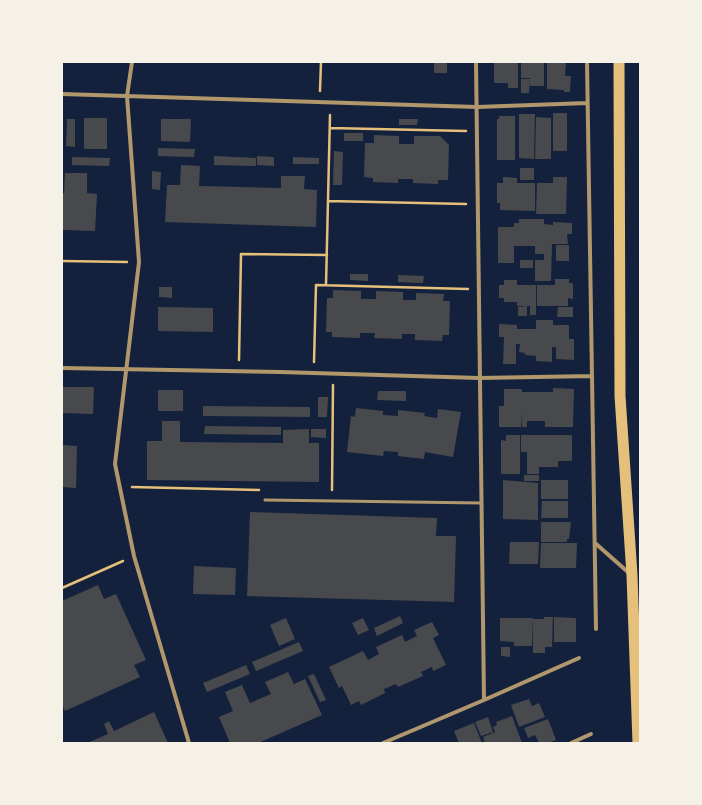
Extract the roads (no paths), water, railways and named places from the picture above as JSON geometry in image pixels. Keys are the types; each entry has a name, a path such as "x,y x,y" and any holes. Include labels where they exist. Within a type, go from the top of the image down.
{"highway":[{"path":"619,62 620,396 632,576 638,743"}],"street":[{"path":"132,62 128,96 139,262 115,464 134,556 189,743"},
{"path":"476,62 484,700"},
{"path":"587,62 596,629"},
{"path":"62,94 477,106 587,104"},
{"path":"62,368 126,368 479,378 592,376"},
{"path":"595,543 632,576"},
{"path":"383,743 579,658"},
{"path":"571,743 592,734"}],"lane":[{"path":"265,500 481,503"}]}
